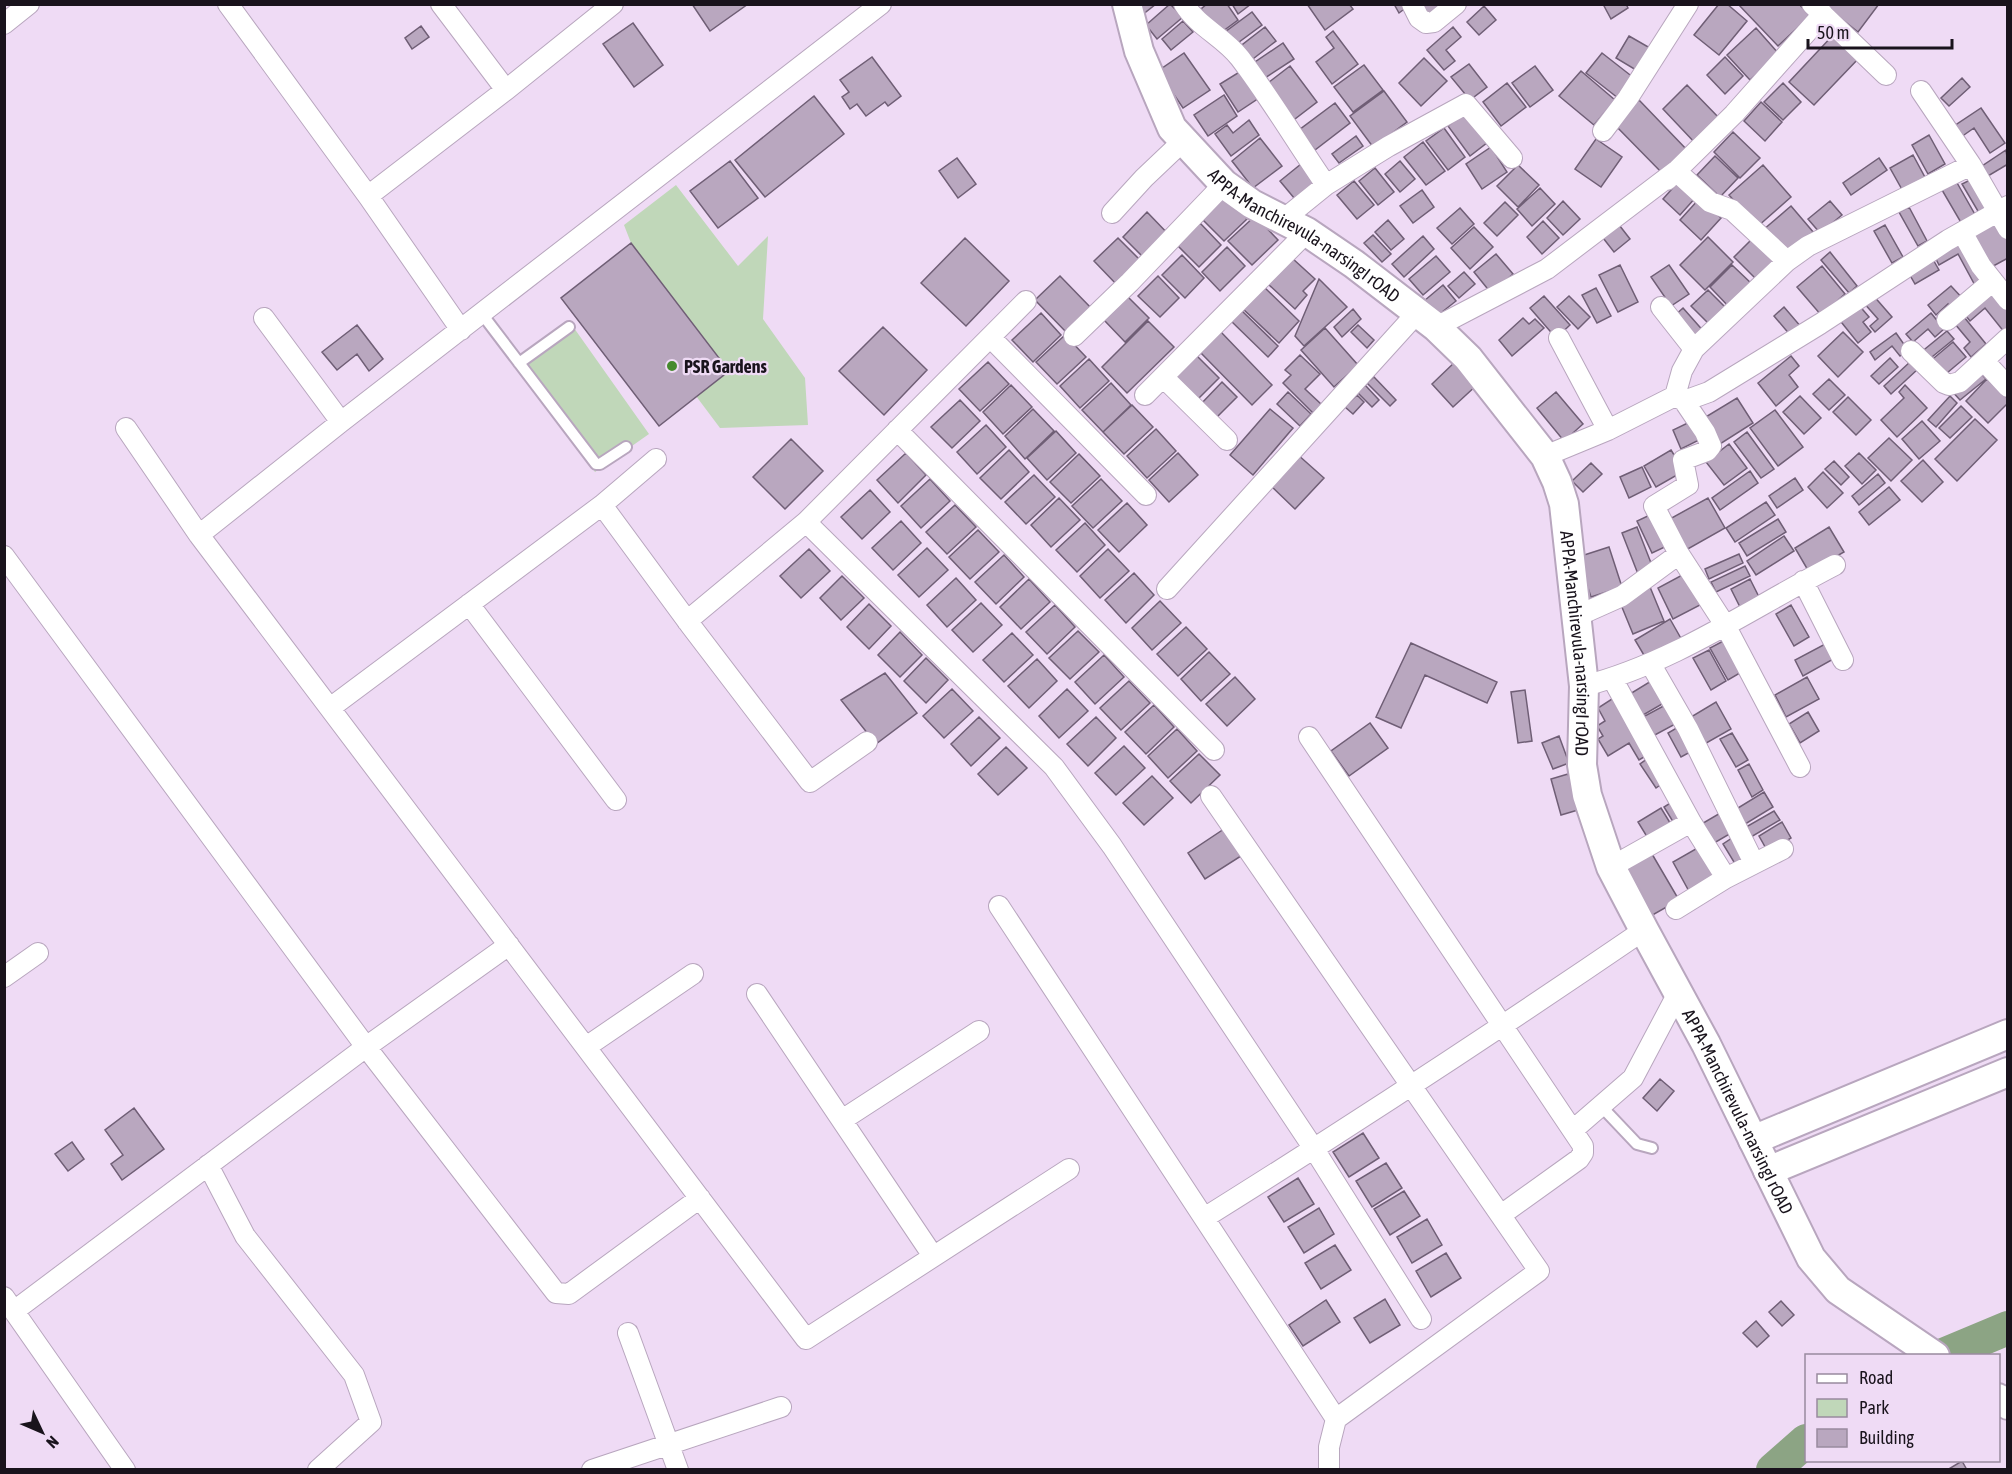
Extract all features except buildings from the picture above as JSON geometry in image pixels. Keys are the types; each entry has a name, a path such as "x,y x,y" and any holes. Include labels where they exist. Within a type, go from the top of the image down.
{"street":[{"path":"4,24 29,4"},
{"path":"228,4 368,196 461,330"},
{"path":"441,4 506,90"},
{"path":"368,196 613,4"},
{"name":"APPA-Manchirevula-narsingI rOAD","path":"1126,4 1139,51 1172,128 1183,141 1224,184 1252,204 1295,225 1353,264 1426,320 1468,358 1545,456 1564,504 1584,686 1582,765 1587,795 1611,867 1706,1044 1811,1258 1838,1290 1932,1354"},
{"path":"1184,4 1199,23 1239,57 1326,185"},
{"path":"1412,4 1419,18 1426,23 1434,22 1456,4"},
{"path":"1603,131 1628,98 1688,4"},
{"path":"199,535 874,6"},
{"path":"1639,208 1734,114 1818,9 1886,75"},
{"path":"1545,456 1680,398 1709,392 1820,324 1962,232 2004,216 1921,91"},
{"path":"1145,395 1295,225 1326,185 1389,146 1466,104 1512,158"},
{"path":"1112,213 1183,141"},
{"path":"1800,767 1725,625 1679,554 1654,506 1689,485 1683,460 1707,451 1711,446 1705,432 1680,398 1682,371 1694,349 1788,261 1808,246 1971,165"},
{"path":"1676,171 1698,194 1710,202 1732,210 1788,261"},
{"path":"1167,589 1426,320 1547,269 1676,171"},
{"path":"1074,336 1130,282 1224,184"},
{"path":"1962,232 1981,266 2007,300"},
{"path":"1947,320 1993,281"},
{"path":"687,621 806,522 1026,301"},
{"path":"1661,307 1694,349"},
{"path":"264,318 341,422"},
{"path":"990,337 1146,495"},
{"path":"1559,338 1608,430"},
{"path":"1911,351 1944,383 1949,385 1960,382 2007,338"},
{"path":"1984,361 2007,387"},
{"path":"1163,377 1227,440"},
{"path":"126,428 199,535 806,1339 1069,1169"},
{"path":"897,430 1214,750"},
{"path":"330,708 602,505 656,459"},
{"path":"602,505 810,782 867,742"},
{"path":"806,522 1054,767 1112,846 1314,1149 1421,1319"},
{"path":"1575,617 1623,596 1679,554"},
{"path":"4,556 366,1047 556,1293 569,1294 700,1198"},
{"path":"1584,686 1650,663 1835,565"},
{"path":"1803,581 1843,660"},
{"path":"469,604 616,800"},
{"path":"1650,663 1688,729 1754,863"},
{"path":"1612,678 1691,822 1726,878"},
{"path":"1309,737 1583,1146 1583,1153 1579,1159 1501,1215"},
{"path":"1210,796 1539,1271 1336,1419 1329,1447 1329,1470"},
{"path":"1611,867 1691,822"},
{"path":"1676,909 1726,878 1783,849"},
{"path":"999,906 1336,1419"},
{"path":"1204,1218 1314,1149 1644,930"},
{"path":"125,1470 9,1304 208,1165 366,1047 509,945"},
{"path":"4,977 38,953"},
{"path":"586,1047 693,974"},
{"path":"1573,1130 1633,1078 1678,993"},
{"path":"756,994 933,1256"},
{"path":"842,1120 979,1031"},
{"path":"1753,1140 2007,1035"},
{"path":"1768,1171 2007,1072"},
{"path":"208,1165 245,1236 354,1376 368,1413 371,1422 318,1470"},
{"path":"628,1333 678,1470"},
{"path":"591,1470 781,1407"}],"lane":[{"path":"482,314 596,464 600,464 626,447"},
{"path":"519,363 569,327"},
{"path":"1601,1106 1636,1144 1652,1148"}],"green space":[{"path":"676,185 738,266 768,236 763,319 805,378 808,425 720,428 696,396 729,371 631,243 624,225"},
{"path":"574,328 649,434 595,472 520,366"}],"waterway":[{"path":"1946,1354 2008,1328"},
{"path":"1773,1470 1805,1442"}],"place":[{"name":"PSR Gardens","path":"672,366"}]}
